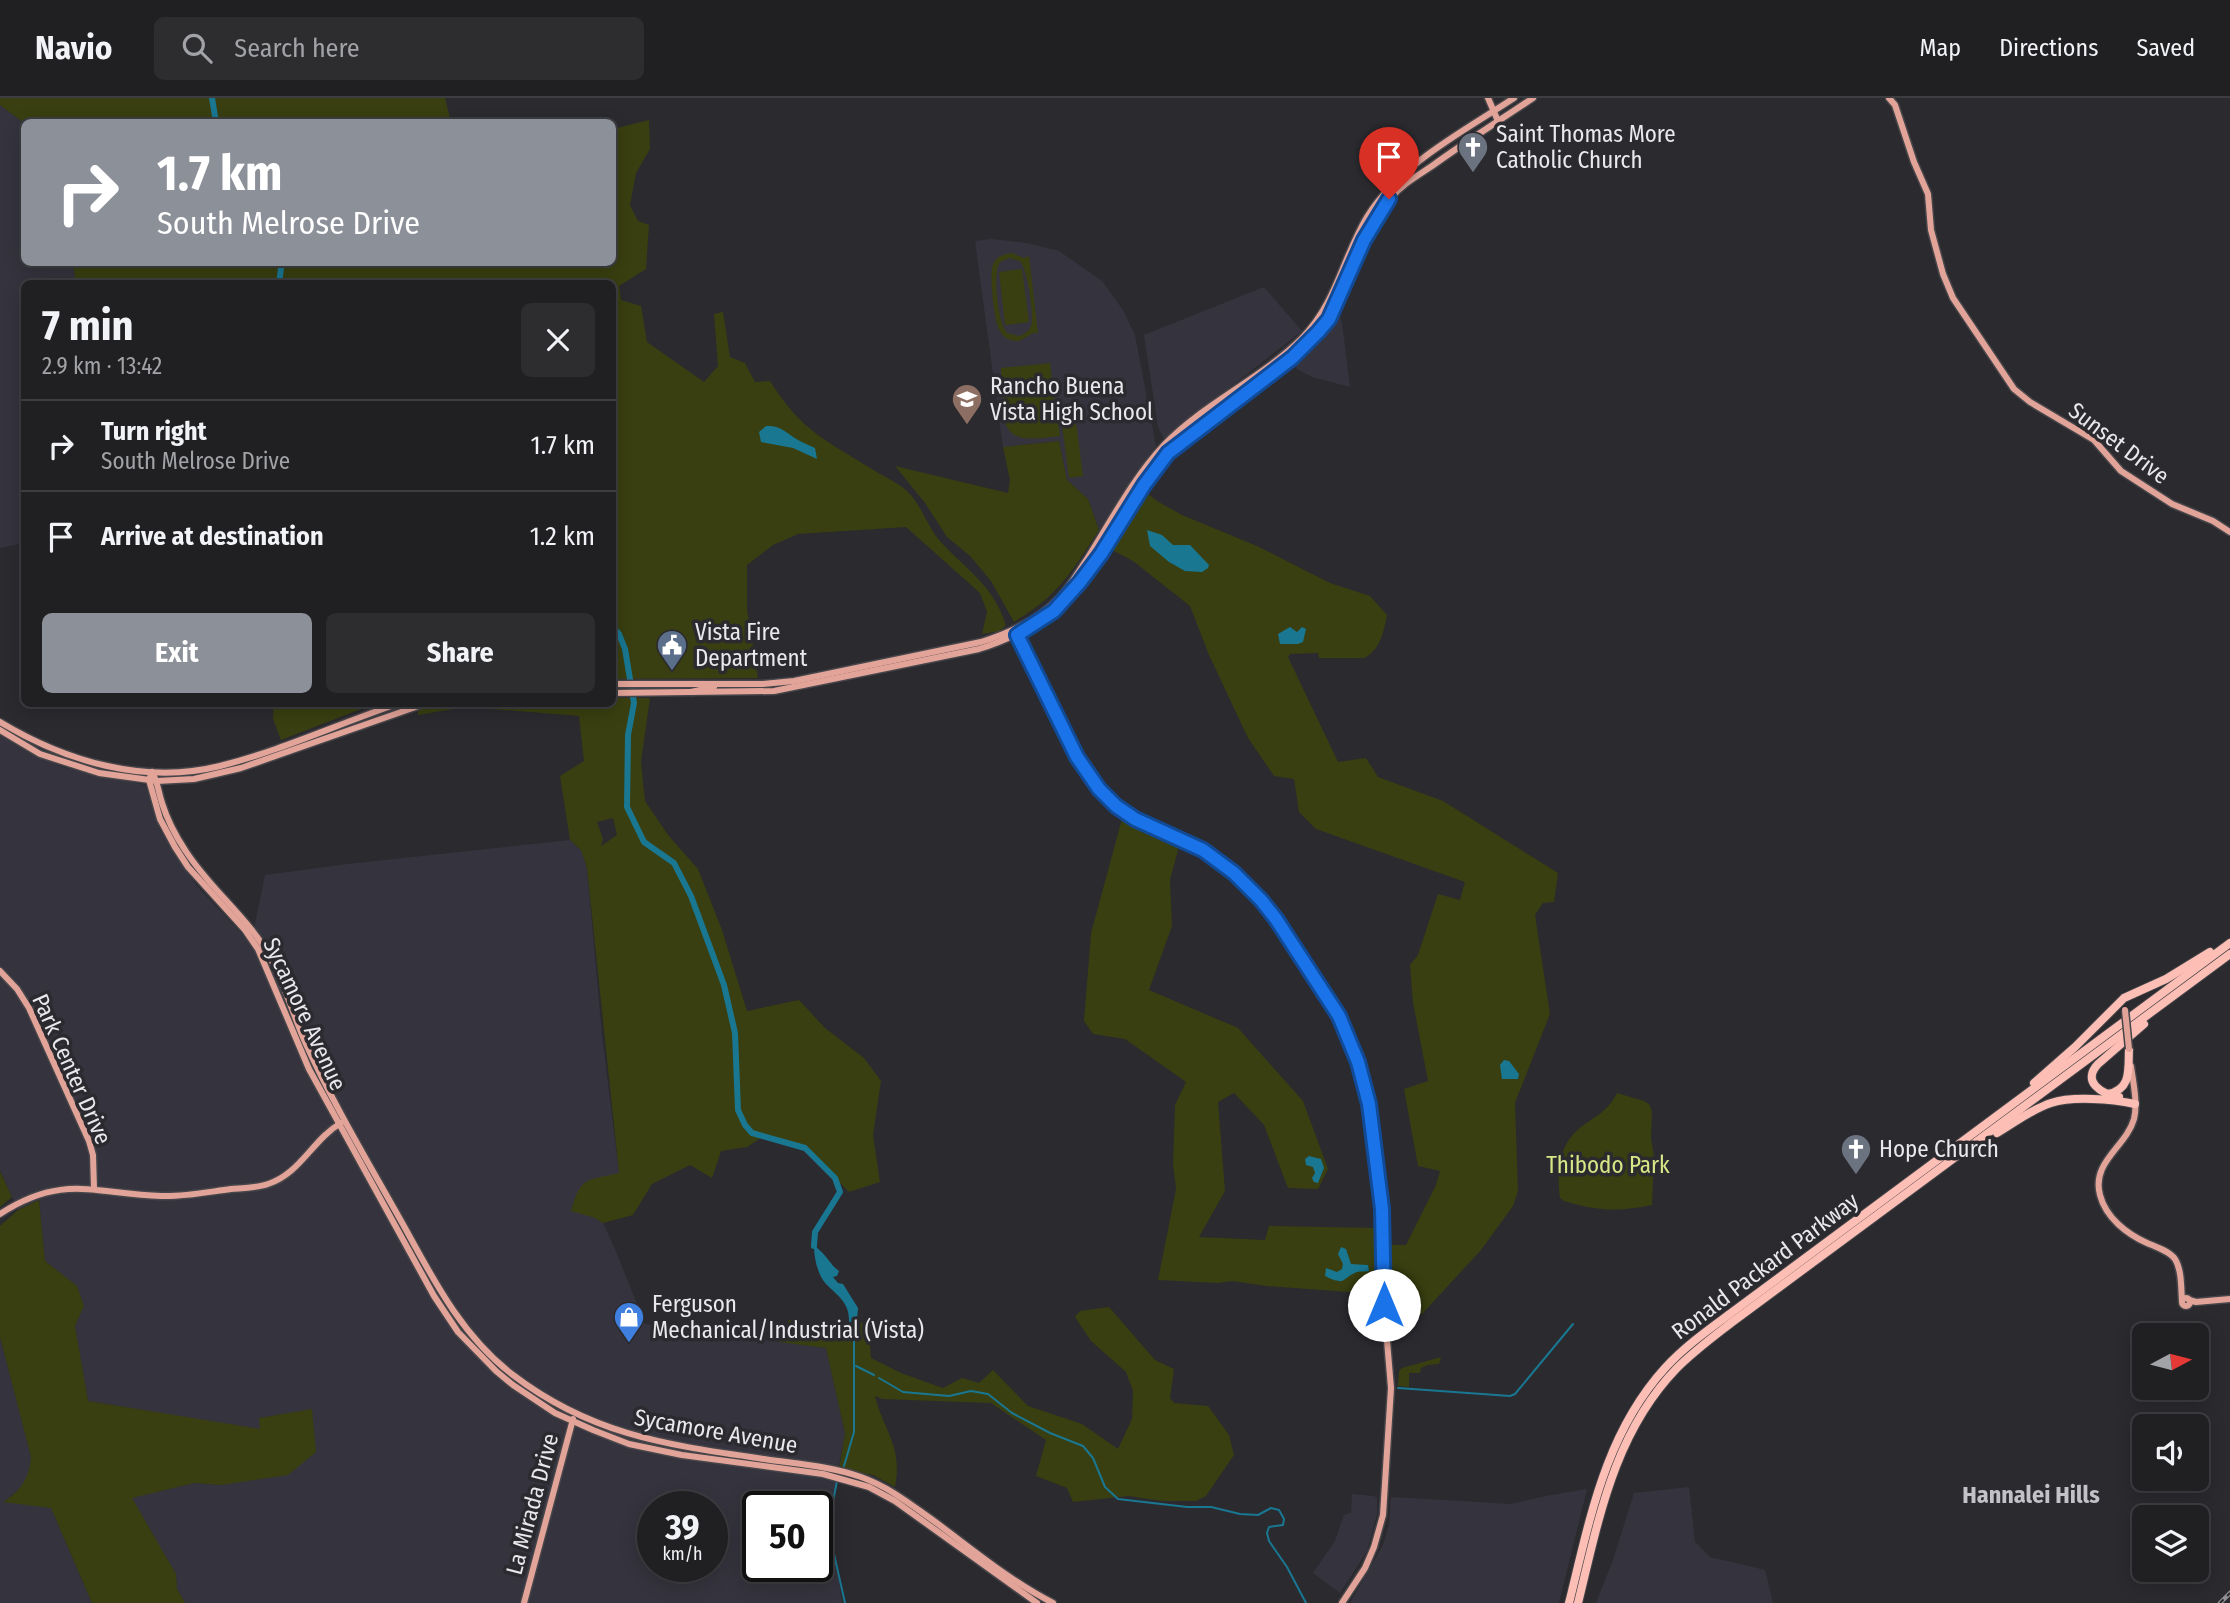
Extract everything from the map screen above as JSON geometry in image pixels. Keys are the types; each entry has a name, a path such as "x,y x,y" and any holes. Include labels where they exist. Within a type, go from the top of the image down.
{"highway":[{"path":"1987,1124 2075,1047 2124,998 2166,979 2222,945 2230,943"},
{"name":"Ronald Packard Parkway","path":"1569,1603 1598,1489 1610,1455 1629,1417 1666,1366 1713,1326 2230,943"},
{"name":"Ronald Packard Parkway","path":"1578,1603 1612,1474 1632,1430 1663,1384 1688,1358 1714,1336 2230,954"},
{"path":"2134,1102 2102,1093 2092,1081 2094,1068 2171,998"},
{"path":"2102,1093 2114,1093 2125,1085 2129,1049"},
{"path":"1973,1145 2050,1103 2071,1099 2134,1102"}],"main road":[{"path":"1488,98 1497,109"},
{"path":"1496,98 1501,119"},
{"path":"616,684 763,684 794,681 1016,633 1064,594 1128,493 1163,446 1197,417 1289,349 1314,324 1336,289 1366,220 1396,180 1514,98"},
{"path":"616,693 793,689 979,649 1016,633 1054,611 1101,554 1144,485 1168,453 1292,358 1329,319 1364,240 1389,199 1426,170 1533,98"},
{"name":"Sunset Drive","path":"1889,98 1895,105 1928,194 1931,230 1946,283 2008,381 2030,402 2094,440 2120,471 2172,504 2213,521 2230,533"},
{"path":"1016,633 1077,757 1092,780 1126,813 1150,827 1203,850 1255,893 1323,988 1349,1037 1358,1062 1369,1104 1378,1172 1391,1388 1383,1515 1365,1568 1342,1603"},
{"path":"690,693 712,688 716,684"},
{"path":"0,722 56,752 104,766 174,772 220,766 282,747 389,707"},
{"path":"0,730 40,754 74,766 114,776 158,781 222,774 415,707"},
{"path":"149,780 152,772"},
{"name":"Sycamore Avenue","path":"152,772 158,781 172,829 186,852 219,894 248,923 264,946 309,1069 463,1325 509,1373 574,1418 611,1437 654,1450 822,1474 867,1486 895,1501 1037,1603"},
{"name":"Sycamore Avenue","path":"149,780 160,819 175,847 188,867 248,935 274,974 342,1122"},
{"name":"Park Center Drive","path":"0,971 17,989 29,1008 89,1141 93,1155 94,1188"},
{"path":"2124,998 2134,1118 2130,1129 2101,1170 2098,1185 2101,1198 2110,1215 2127,1233 2171,1256 2176,1263 2187,1301 2230,1299"},
{"path":"0,1214 39,1194 67,1189 94,1188 167,1196 267,1185 290,1173 314,1144 342,1122"},
{"name":"Sycamore Avenue","path":"574,1418 657,1442 824,1467 872,1481 898,1495 1015,1580 1053,1603"},
{"name":"La Mirada Drive","path":"524,1603 574,1418"}],"shaded area":[{"path":"0,105 21,121 21,266 73,266 76,280 21,280 21,544 0,548"},
{"name":"Rancho Buena Vista High School","path":"991,239 1026,243 1059,251 1102,281 1123,310 1135,335 1156,446 1099,530 1088,499 1067,480 1059,441 1003,447 975,241"},
{"path":"1264,287 1302,331 1164,439 1158,427 1144,335"},
{"path":"1339,312 1350,387 1312,377 1297,369 1293,362"},
{"path":"0,735 62,767 145,785 160,830 196,885 245,937 254,929 265,875 570,840 581,850 587,868 602,1035 619,1173 595,1218 603,1223 645,1324 826,1348 845,1433 833,1499 833,1491 742,1491 742,1582 833,1582 833,1547 842,1603 185,1603 177,1589 176,1574 131,1498 194,1483 221,1485 312,1410 260,1418 261,1430 88,1401 75,1326 84,1306 77,1287 45,1261 39,1200 18,1210 0,1170"},
{"path":"0,1337 31,1457 30,1470 24,1485 5,1501 51,1508 92,1603 0,1603"},
{"path":"1689,1487 1695,1542 1710,1557 1765,1570 1773,1603 1596,1603 1634,1493"},
{"path":"1587,1489 1559,1603 1350,1603 1383,1545 1389,1525 1391,1497 1511,1504"},
{"path":"1352,1494 1377,1498 1377,1514 1367,1551 1340,1593 1313,1573 1335,1541 1344,1515 1351,1513"}],"green space":[{"path":"0,98 445,98 450,119 21,121 0,105"},
{"path":"649,120 650,149 636,173 630,205 638,221 649,225 646,269 619,286 621,300 641,306 647,342 704,382 718,366 714,314 723,312 730,357 745,363 755,382 770,381 804,424 907,491 940,541 978,578 994,599 1006,625 1000,631 982,634 987,612 980,593 906,527 798,534 773,545 747,565 747,609 758,678 616,679 616,280 75,280 73,266 616,266 616,128"},
{"path":"1012,253 1024,258 1029,256 1038,333 1019,341 1008,339 1002,334 993,298 993,264 999,257","holes":["1009,258 1020,261 1028,282 1032,321 1029,330 1019,336 1007,333 1004,327 997,297 996,276 1000,262"]},
{"path":"1022,269 1029,322 1005,325 999,272"},
{"path":"1050,363 1052,379 1001,384 1001,368"},
{"path":"1051,385 1060,436 1032,439 1014,435 1004,420 1003,392"},
{"path":"1075,415 1083,476 1069,478 1061,417"},
{"path":"1059,441 1067,480 1088,499 1099,530 1063,582 1042,602 1014,622 991,581 970,556 947,537 925,503 895,466 1008,493 1010,480 1003,447"},
{"path":"1146,492 1182,515 1257,546 1330,583 1370,596 1387,615 1380,640 1369,655 1364,658 1319,658 1318,653 1290,654 1288,657 1338,762 1366,758 1378,777 1443,801 1558,873 1554,902 1543,903 1535,915 1550,1014 1515,1103 1518,1191 1513,1206 1481,1250 1422,1314 1395,1314 1391,1295 1233,1281 1218,1283 1158,1280 1176,1189 1173,1164 1175,1105 1186,1082 1125,1039 1093,1034 1084,1021 1091,933 1122,819 1179,846 1170,880 1172,926 1149,990 1238,1028 1303,1101 1328,1169 1318,1189 1288,1188 1264,1125 1234,1093 1218,1102 1225,1191 1199,1237 1265,1240 1269,1226 1378,1228 1392,1245 1406,1245 1436,1185 1440,1171 1418,1166 1404,1089 1428,1081 1413,1003 1410,965 1418,955 1438,894 1460,900 1465,882 1316,829 1299,812 1294,779 1274,776 1248,738 1209,655 1190,606 1133,561 1110,549"},
{"path":"616,698 650,698 641,762 645,801 668,835 698,869 722,930 747,1011 799,1000 825,1028 864,1058 881,1081 873,1135 880,1182 849,1192 805,1148 762,1137 747,1147 721,1151 712,1178 690,1165 652,1184 633,1215 603,1223 571,1211 582,1185 592,1179 619,1173 587,868 581,850 570,840 560,776 584,761 579,716 466,707 616,707","holes":["613,818 617,835 601,846 603,839 597,822"]},
{"path":"274,707 366,707 281,740 273,719"},
{"path":"432,707 466,707 418,715 418,709"},
{"name":"Thibodo Park","path":"1617,1093 1644,1101 1652,1111 1652,1205 1608,1209 1564,1201 1560,1198 1559,1178 1563,1150 1573,1134 1606,1109"},
{"path":"0,1171 12,1197 0,1207"},
{"path":"39,1200 45,1261 77,1286 84,1306 75,1326 88,1401 260,1429 259,1418 312,1409 316,1452 288,1475 221,1485 194,1483 132,1498 176,1574 177,1589 185,1603 92,1603 51,1508 3,1502 23,1483 31,1457 0,1337 0,1226 18,1210"},
{"path":"1109,1307 1155,1360 1174,1369 1170,1398 1174,1403 1208,1406 1229,1435 1234,1455 1206,1496 1196,1501 1162,1501 1129,1496 1073,1502 1067,1488 1036,1476 1046,1440 991,1403 882,1399 875,1396 895,1450 895,1487 873,1475 839,1469 845,1433 826,1348 779,1342 789,1320 842,1328 868,1321 871,1358 901,1373 943,1388 962,1378 979,1383 993,1370 1028,1406 1082,1424 1118,1449 1132,1419 1133,1391 1126,1372 1091,1341 1075,1317 1080,1311"},
{"path":"1441,1357 1439,1364 1421,1368 1420,1373 1409,1373 1409,1387 1398,1386 1399,1371 1402,1368"}],"water":[{"path":"766,426 780,428 815,448 817,459 793,448 761,442 759,432"},
{"path":"1147,530 1162,535 1173,545 1190,545 1209,565 1208,568 1202,572 1185,571 1169,562 1150,546"},
{"path":"1290,627 1297,632 1302,627 1306,629 1303,642 1280,644 1278,634"},
{"path":"1504,1060 1509,1061 1519,1074 1518,1079 1502,1079 1500,1065"},
{"path":"1309,1156 1321,1159 1324,1168 1318,1183 1312,1178 1315,1173 1313,1167 1306,1165 1305,1159"},
{"path":"814,1246 839,1271 837,1276 833,1277 843,1284 858,1308 857,1320 854,1323 849,1322 848,1310 842,1300 821,1276"},
{"path":"1341,1247 1346,1249 1351,1264 1368,1265 1369,1271 1357,1272 1341,1281 1325,1276 1326,1268 1337,1272 1342,1269 1343,1264 1338,1254"}],"waterway":[{"path":"212,98 216,119"},
{"path":"280,280 281,266"},
{"path":"616,631 625,649 634,703 628,735 627,807 644,842 674,863 691,896 724,985 735,1033 738,1110 745,1125 752,1133 805,1148 835,1178 840,1192 815,1232 814,1246"},
{"path":"844,1466 854,1432 854,1323"},
{"path":"1398,1388 1510,1396 1515,1394 1573,1324"},
{"path":"856,1366 874,1375"},
{"path":"879,1378 903,1392 949,1396 971,1391 988,1394 1012,1413 1050,1433 1083,1446 1093,1458 1105,1487 1118,1499 1211,1507 1240,1514 1258,1515 1271,1508 1279,1510 1284,1519 1283,1525 1269,1527 1269,1541 1287,1567 1306,1603"},
{"path":"837,1481 828,1527 845,1603"}],"railway":[{"path":"2220,1603 2230,1593"}],"place":[{"name":"Saint Thomas More Catholic Church","path":"1473,174"},
{"name":"Rancho Buena Vista High School","path":"967,426"},
{"name":"Vista Fire Department","path":"672,672"},
{"name":"Hope Church","path":"1856,1176"},
{"name":"Ferguson Mechanical/Industrial (Vista)","path":"629,1344"}],"district":[{"name":"Hannalei Hills","path":"2031,1495"}],"route":[{"path":"1384,1305 1384,1248 1376,1145 1364,1082 1339,1016 1276,919 1234,873 1203,850 1135,819 1116,806 1099,789 1077,757 1017,635 1054,611 1080,582 1168,453 1292,358 1318,332 1329,319 1364,240 1389,199"}]}
